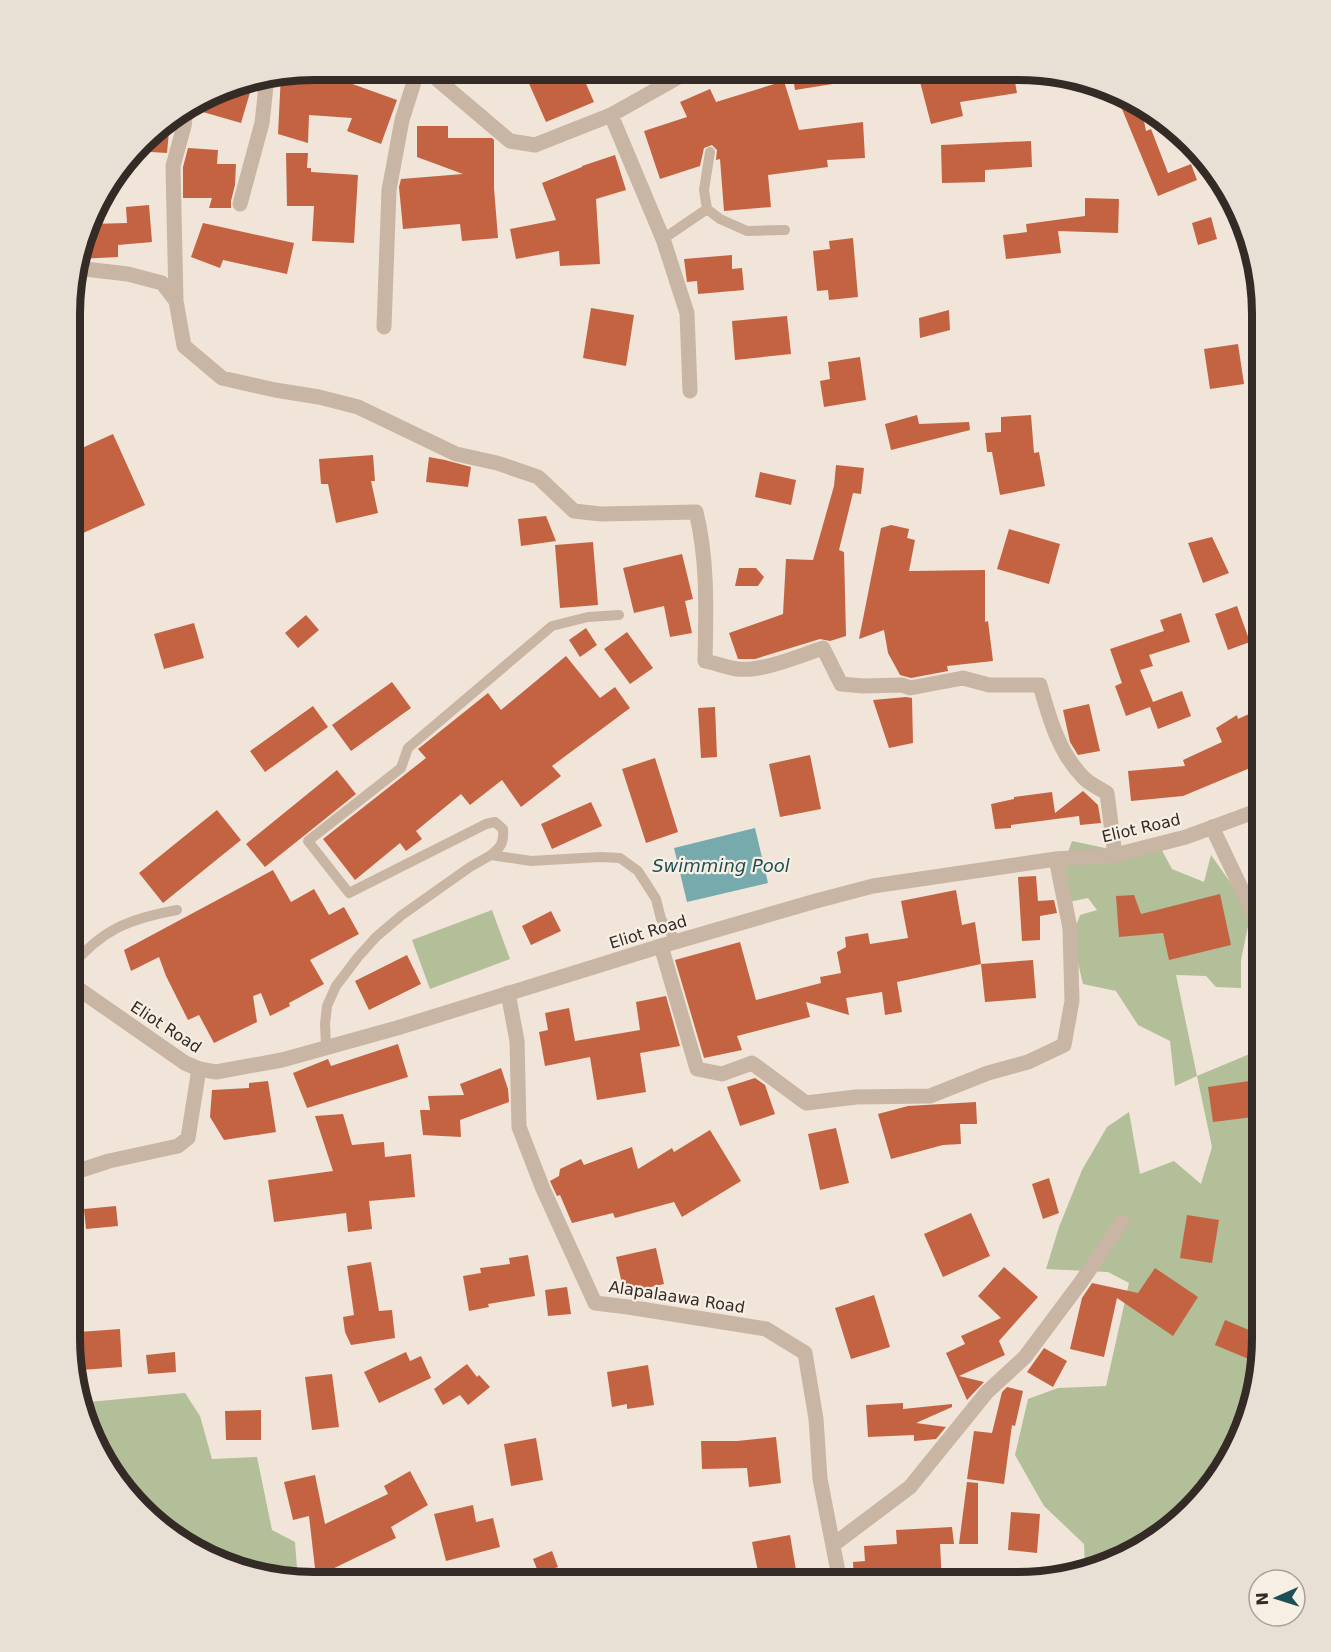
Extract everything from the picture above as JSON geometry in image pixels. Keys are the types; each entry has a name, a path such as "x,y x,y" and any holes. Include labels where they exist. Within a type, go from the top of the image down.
{"street":[{"path":"384,327 389,190 402,120 415,80"},
{"path":"438,80 510,141 535,145 611,115 673,80"},
{"path":"240,204 262,123 266,84"},
{"path":"611,115 663,239 687,313 690,391"},
{"path":"185,118 172,166 176,301 184,346 222,378 358,407 456,454 497,463 538,477 574,511 601,514 696,512 701,531 706,605 705,661 738,669 753,668 789,660 824,648 841,684 863,687 902,685 910,688 963,678 988,685 1040,685 1058,738 1070,763 1085,779 1107,792 1115,855"},
{"path":"84,269 128,274 162,283 176,301"},
{"name":"Eliot Road","path":"80,990 176,1057 199,1070 216,1072 282,1060 397,1028 661,946 873,886 1056,859 1115,855 1160,845 1252,813"},
{"path":"1212,827 1252,911"},
{"path":"661,946 697,1069 722,1074 752,1063 806,1103 856,1097 930,1096 988,1073 1028,1062 1064,1045 1072,1001 1070,928 1056,859"},
{"name":"Alapalaawa Road","path":"508,993 517,1041 519,1127 543,1189 595,1303 628,1306 766,1329 805,1353 816,1419 820,1479 838,1572"},
{"path":"80,1170 109,1161 178,1146 184,1142 188,1138 199,1070"},
{"path":"833,1545 910,1486 987,1392 1025,1357 1122,1222"}],"lane":[{"path":"710,152 704,190 707,208 720,219 747,231 785,230"},
{"path":"663,239 707,208"},
{"path":"326,1047 327,1006 336,986 358,957 376,937 402,915 491,855 501,847 504,839 503,829 495,822 486,824 349,893 308,841 402,768 408,748 552,626 588,617 619,615"},
{"path":"491,855 531,861 620,858 638,871 656,899 661,919 677,942"},
{"path":"80,958 116,927 133,920 177,910"}],"green space":[{"path":"1072,841 1105,848 1159,845 1172,869 1204,882 1211,855 1251,912 1241,960 1241,988 1216,987 1206,976 1176,975 1197,1076 1175,1086 1170,1041 1138,1025 1116,991 1083,984 1072,937 1080,915 1097,910 1088,898 1069,902 1063,866"},
{"path":"492,910 510,959 430,989 412,940"},
{"path":"1252,1053 1252,1338 1244,1399 1234,1428 1220,1455 1211,1463 1208,1473 1183,1504 1160,1524 1134,1541 1107,1555 1085,1563 1084,1544 1044,1506 1015,1455 1028,1399 1058,1388 1106,1386 1129,1283 1108,1272 1046,1269 1059,1227 1082,1170 1107,1127 1129,1112 1140,1174 1174,1161 1201,1184 1212,1147 1197,1076"},
{"path":"185,1393 200,1416 212,1459 257,1457 272,1530 295,1542 297,1572 253,1565 224,1555 171,1524 148,1504 119,1468 97,1428 88,1402"}],"water":[{"name":"Swimming Pool","path":"755,828 768,883 687,902 674,848"}],"building":[{"path":"344,80 397,100 381,144 347,131 352,118 309,115 308,143 278,134 281,82"},
{"path":"527,80 584,80 594,102 546,122"},
{"path":"794,80 858,80 795,90"},
{"path":"920,80 1015,80 1017,93 960,102 963,116 931,124"},
{"path":"784,81 799,130 863,122 865,158 827,160 828,167 768,175 771,207 724,211 720,159 716,160 717,150 712,145 704,148 700,166 660,179 644,131 687,117 680,102 710,89 716,102"},
{"path":"251,88 241,123 198,111 224,97"},
{"path":"1120,103 1143,117 1146,131 1151,129 1168,173 1191,164 1197,180 1158,196"},
{"path":"417,126 448,126 448,138 492,138 494,140 494,188 498,238 462,241 460,224 403,229 399,187 401,179 463,174 417,157"},
{"path":"169,130 167,153 145,152"},
{"path":"1031,141 1032,167 985,170 985,182 942,183 941,145"},
{"path":"188,148 218,150 217,164 236,164 231,208 209,208 212,198 183,198 183,167"},
{"path":"286,153 308,153 307,168 311,168 311,172 358,175 354,243 312,241 314,206 287,206"},
{"path":"615,155 626,190 596,199 600,264 560,266 559,251 516,259 510,229 556,220 542,183"},
{"path":"1085,198 1119,199 1118,233 1058,231 1061,253 1006,259 1003,235 1027,232 1026,224 1085,216"},
{"path":"149,205 152,242 118,245 118,257 86,259 97,224 127,223 126,207"},
{"path":"1211,217 1217,239 1198,245 1192,223"},
{"path":"203,223 294,243 287,274 223,260 220,268 191,257"},
{"path":"853,238 858,297 829,300 828,290 817,291 813,251 830,249 829,241"},
{"path":"732,255 732,269 742,268 744,290 698,294 697,281 687,282 684,259"},
{"path":"591,308 634,315 626,366 583,358"},
{"path":"949,310 950,330 920,338 919,318"},
{"path":"787,316 791,354 735,360 732,321"},
{"path":"1238,344 1244,384 1210,389 1204,349"},
{"path":"860,357 866,400 824,407 820,381 830,379 828,362"},
{"path":"917,415 919,424 969,422 970,430 891,450 885,424"},
{"path":"1031,415 1034,453 1039,452 1045,486 1000,495 992,452 987,452 985,433 1001,432 1001,417"},
{"path":"113,434 145,505 81,534 80,449"},
{"path":"373,455 375,481 371,481 378,513 336,523 328,484 321,484 319,459"},
{"path":"429,457 471,467 468,487 426,482"},
{"path":"836,465 864,468 861,494 853,493 839,550 844,552 846,636 830,641 820,639 755,659 738,659 729,633 783,614 786,559 813,560 834,486"},
{"path":"760,472 796,480 791,505 755,497"},
{"path":"546,516 556,541 521,546 518,519"},
{"path":"891,525 909,529 907,538 915,540 909,571 985,570 985,622 988,621 993,661 947,666 948,671 911,678 900,675 888,653 884,630 859,639 881,528"},
{"path":"1009,529 1060,544 1049,584 997,569"},
{"path":"1212,537 1229,573 1203,583 1188,543"},
{"path":"593,542 598,605 560,608 555,545"},
{"path":"682,554 693,599 685,601 692,633 670,637 664,606 634,613 623,568"},
{"path":"739,568 756,568 764,577 758,586 735,586"},
{"path":"1237,606 1250,642 1228,650 1215,614"},
{"path":"1181,613 1190,642 1149,655 1153,666 1140,670 1153,702 1182,691 1191,716 1158,729 1150,707 1126,716 1115,686 1122,683 1110,649 1164,631 1160,620"},
{"path":"306,615 319,630 298,648 285,633"},
{"path":"194,623 204,658 164,669 154,634"},
{"path":"586,628 597,645 580,657 569,640"},
{"path":"627,632 653,668 630,684 604,649"},
{"path":"566,656 600,698 615,687 630,708 552,766 561,776 521,807 502,780 470,805 461,794 416,831 422,839 406,851 400,843 355,880 323,839 426,758 418,749 488,693 501,710"},
{"path":"392,682 411,708 351,751 332,725"},
{"path":"912,698 913,743 889,748 873,700"},
{"path":"1089,704 1100,751 1078,755 1070,742 1063,710"},
{"path":"313,706 328,727 265,772 250,751"},
{"path":"715,707 717,757 701,758 698,708"},
{"path":"1252,713 1252,767 1183,796 1131,801 1128,771 1185,766 1183,760 1222,742 1216,728 1237,715 1238,719"},
{"path":"810,755 821,809 780,817 769,764"},
{"path":"655,758 678,832 646,843 622,769"},
{"path":"337,770 356,794 265,867 246,844"},
{"path":"1083,791 1098,805 1101,823 1080,825 1079,816 995,829 991,804 1014,799 1014,797 1052,792 1055,813"},
{"path":"591,802 602,826 552,849 541,824"},
{"path":"217,810 241,840 163,903 139,873"},
{"path":"273,870 291,902 314,889 329,915 344,907 359,934 310,960 324,984 270,1016 261,993 253,996 257,1022 214,1043 199,1015 188,1020 159,957 131,971 124,950"},
{"path":"1036,876 1038,901 1054,900 1057,913 1040,916 1040,940 1022,941 1018,877"},
{"path":"956,890 962,925 975,922 981,964 897,982 902,1012 885,1015 882,992 846,998 849,1015 806,1002 810,1017 737,1036 742,1050 704,1058 675,960 740,942 756,1000 821,983 820,977 841,973 837,952 846,947 845,937 868,933 870,944 908,938 901,901"},
{"path":"1220,894 1231,945 1169,960 1163,933 1119,937 1116,896 1134,895 1141,914"},
{"path":"551,911 561,931 531,945 522,926"},
{"path":"407,955 421,984 369,1010 355,981"},
{"path":"1033,960 1036,998 985,1002 981,964"},
{"path":"666,996 680,1046 640,1053 646,1092 597,1100 590,1057 545,1066 539,1032 548,1030 545,1013 569,1008 575,1041 640,1030 636,1002"},
{"path":"398,1044 408,1077 307,1108 293,1073 328,1059 331,1066"},
{"path":"501,1068 508,1089 509,1102 460,1120 461,1137 423,1135 420,1110 430,1110 428,1096 464,1095 460,1084"},
{"path":"755,1078 765,1085 775,1114 740,1126 727,1087"},
{"path":"268,1081 276,1132 224,1140 210,1117 212,1090 249,1088 249,1083"},
{"path":"1252,1081 1252,1117 1213,1122 1208,1087"},
{"path":"976,1102 977,1124 960,1124 961,1144 943,1145 891,1159 878,1114 908,1106"},
{"path":"343,1114 352,1145 384,1142 385,1157 411,1154 415,1197 369,1201 372,1229 348,1232 346,1213 274,1222 268,1180 333,1171 315,1116"},
{"path":"836,1128 849,1183 820,1190 808,1134"},
{"path":"710,1130 741,1181 682,1217 674,1202 615,1218 613,1213 572,1223 560,1195 557,1196 550,1181 559,1176 560,1169 581,1159 584,1165 632,1147 638,1169 672,1148 674,1152"},
{"path":"1049,1178 1059,1213 1043,1219 1032,1184"},
{"path":"116,1206 118,1226 86,1229 84,1209"},
{"path":"971,1213 990,1256 943,1277 924,1234"},
{"path":"1187,1215 1219,1220 1212,1263 1180,1258"},
{"path":"656,1248 664,1284 624,1293 616,1257"},
{"path":"528,1255 535,1296 488,1304 489,1307 469,1311 463,1276 481,1273 480,1268 510,1264 509,1258"},
{"path":"371,1262 379,1311 392,1310 395,1338 351,1345 345,1332 343,1317 354,1315 347,1266"},
{"path":"1004,1267 1038,1297 999,1341 1005,1355 959,1376 984,1382 967,1400 946,1353 965,1344 961,1336 1001,1318 978,1296"},
{"path":"1155,1268 1198,1297 1173,1336 1117,1298 1104,1357 1070,1349 1082,1298 1092,1283 1138,1293"},
{"path":"567,1287 571,1314 548,1316 545,1290"},
{"path":"874,1295 890,1347 851,1359 835,1308"},
{"path":"1225,1320 1252,1331 1250,1360 1215,1345"},
{"path":"120,1329 122,1367 82,1370 80,1332"},
{"path":"1044,1348 1067,1361 1053,1387 1027,1372"},
{"path":"175,1352 176,1372 148,1374 146,1355"},
{"path":"406,1352 410,1361 421,1356 431,1378 379,1403 364,1372"},
{"path":"467,1364 477,1377 479,1375 490,1387 468,1405 460,1395 443,1405 434,1389"},
{"path":"648,1365 654,1405 627,1409 627,1404 612,1407 607,1372"},
{"path":"332,1374 339,1427 312,1430 305,1377"},
{"path":"1007,1387 1023,1391 1015,1426 1012,1425 1004,1484 967,1479 974,1431 992,1433 1002,1392"},
{"path":"903,1403 903,1409 952,1404 952,1407 916,1423 946,1427 936,1439 914,1441 914,1435 868,1437 866,1405"},
{"path":"261,1410 261,1440 226,1440 225,1411"},
{"path":"776,1437 781,1483 749,1487 747,1468 702,1469 701,1441 737,1441"},
{"path":"536,1438 543,1480 511,1486 504,1444"},
{"path":"410,1471 428,1505 391,1527 396,1538 326,1572 315,1572 309,1516 293,1520 284,1482 315,1475 325,1524 388,1494 384,1486"},
{"path":"967,1482 978,1483 978,1544 959,1544"},
{"path":"473,1505 476,1522 493,1518 500,1547 446,1561 434,1514"},
{"path":"1011,1512 1040,1514 1037,1553 1008,1550"},
{"path":"952,1527 954,1544 940,1544 941,1572 854,1572 853,1562 865,1561 864,1546 897,1544 896,1530"},
{"path":"790,1535 796,1572 758,1572 752,1542"},
{"path":"552,1551 558,1567 538,1572 533,1559"}]}
